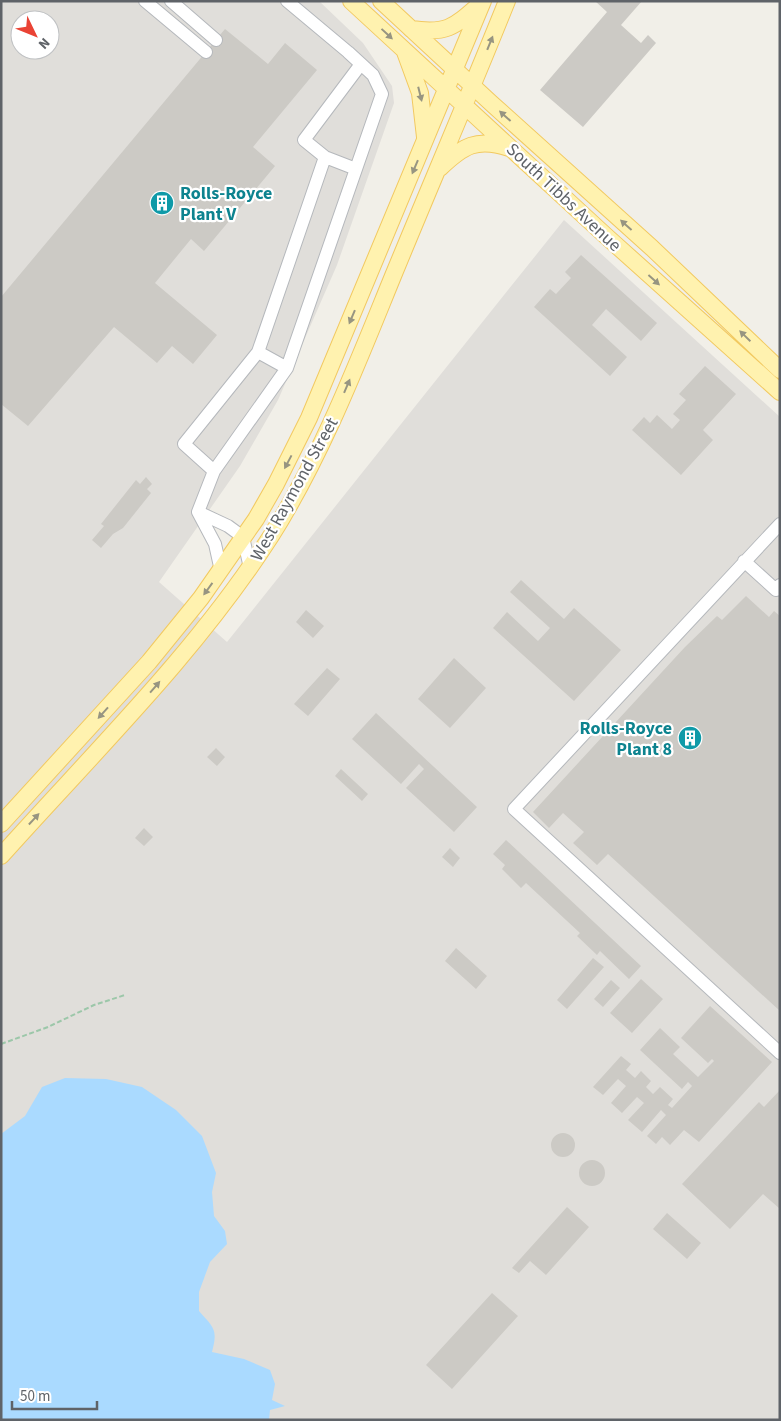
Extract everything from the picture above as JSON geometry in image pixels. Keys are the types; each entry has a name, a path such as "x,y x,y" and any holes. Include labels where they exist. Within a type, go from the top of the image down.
{"main road":[{"name":"South Tibbs Avenue","path":"351,1 780,392"},
{"name":"South Tibbs Avenue","path":"381,1 472,86 652,248 780,370"},
{"name":"West Raymond Street","path":"1,856 138,707 204,631 250,568 272,533 300,485 335,414 507,1"},
{"path":"411,29 432,31 450,28 458,24 483,2"},
{"name":"West Raymond Street","path":"1,824 176,631 221,571 276,484 305,427 483,2"},
{"path":"404,50 420,93 425,141"},
{"path":"435,174 450,158 473,144 486,142 512,149"}],"lane":[{"path":"145,1 159,6 206,52"},
{"path":"171,1 216,40"},
{"path":"221,571 215,544 198,512 214,471 287,368 382,94 372,75 361,64 287,1"},
{"path":"356,169 325,157 304,140 361,64"},
{"path":"214,471 184,444 258,352 325,157"},
{"path":"258,352 287,368"},
{"path":"198,512 228,526 243,537 250,568"},
{"path":"780,524 514,809 780,1052"},
{"path":"744,561 776,590 780,585"}],"path":[{"path":"1,1044 125,995"}],"shaded area":[{"path":"1,1 319,1 363,43 392,86 394,103 337,265 278,400 240,466 159,582 227,642 564,220 780,417 780,1420 1,1420"}],"water":[{"path":"65,1078 106,1079 142,1087 176,1110 202,1136 216,1173 212,1192 214,1216 225,1231 227,1244 210,1262 199,1292 199,1311 213,1329 215,1338 212,1352 244,1359 270,1370 275,1384 272,1400 285,1406 270,1410 269,1420 1,1420 1,1134 25,1116 42,1087"}],"building":[{"path":"595,1 642,1 621,25 641,43 648,35 656,43 583,127 540,90 607,12"},
{"name":"Rolls-Royce Plant V","path":"225,29 268,64 285,43 317,70 253,147 275,166 204,251 191,239 155,283 217,335 193,364 172,346 157,363 114,327 28,426 1,404 1,297"},
{"path":"581,255 657,323 641,341 606,309 592,325 627,357 610,376 534,307 550,289 556,294 571,278 565,272"},
{"path":"705,366 736,394 703,430 713,440 681,475 632,430 644,417 650,423 657,415 672,429 680,420 673,414 686,400 679,394"},
{"path":"146,477 152,484 147,489 151,493 123,528 113,534 101,548 92,540 104,526 101,524 136,480 140,484"},
{"path":"521,580 564,619 574,608 621,650 574,701 493,628 507,612 538,641 550,628 510,592"},
{"name":"Rolls-Royce Plant 8","path":"746,596 769,617 774,611 780,616 780,1011 608,854 597,865 573,843 584,832 563,813 549,828 533,812 685,647 717,616 722,620"},
{"path":"306,610 324,626 313,638 296,622"},
{"path":"454,658 486,688 450,728 418,699"},
{"path":"327,668 340,679 308,716 294,704"},
{"path":"376,713 477,807 454,832 406,788 424,769 419,764 401,784 352,739"},
{"path":"216,748 225,757 217,766 207,757"},
{"path":"341,769 368,794 362,801 335,776"},
{"path":"144,828 153,837 144,846 135,838"},
{"path":"506,840 641,966 629,979 600,951 597,955 577,936 580,933 526,883 521,888 502,869 505,865 493,854"},
{"path":"450,848 460,858 453,867 442,857"},
{"path":"456,948 487,976 476,989 445,961"},
{"path":"593,958 604,967 567,1009 557,1000"},
{"path":"641,979 663,999 632,1033 610,1013"},
{"path":"611,980 620,988 603,1007 594,999"},
{"path":"710,1006 772,1062 699,1142 684,1130 670,1145 662,1137 656,1144 647,1136 666,1115 661,1110 642,1132 628,1120 644,1103 637,1097 622,1113 611,1103 626,1086 618,1079 603,1095 593,1087 621,1056 631,1064 626,1070 635,1078 641,1071 651,1081 646,1087 653,1094 660,1087 673,1099 668,1105 672,1108 692,1086 688,1082 682,1089 640,1050 660,1028 680,1047 673,1054 698,1077 714,1061 712,1059 708,1063 681,1038"},
{"path":"780,1090 780,1209 763,1194 730,1229 682,1184 759,1102 764,1107"},
{"path":"563,1133 572,1136 575,1145 572,1154 563,1157 554,1154 551,1145 554,1136"},
{"path":"592,1160 601,1164 605,1173 601,1182 592,1186 583,1182 579,1173 583,1164"},
{"path":"567,1207 589,1227 546,1275 530,1261 519,1273 512,1268"},
{"path":"667,1213 701,1243 687,1259 653,1229"},
{"path":"492,1293 518,1316 452,1389 426,1365"}],"place":[{"name":"Rolls-Royce Plant V","path":"162,203"},
{"name":"Rolls-Royce Plant 8","path":"690,738"}]}
